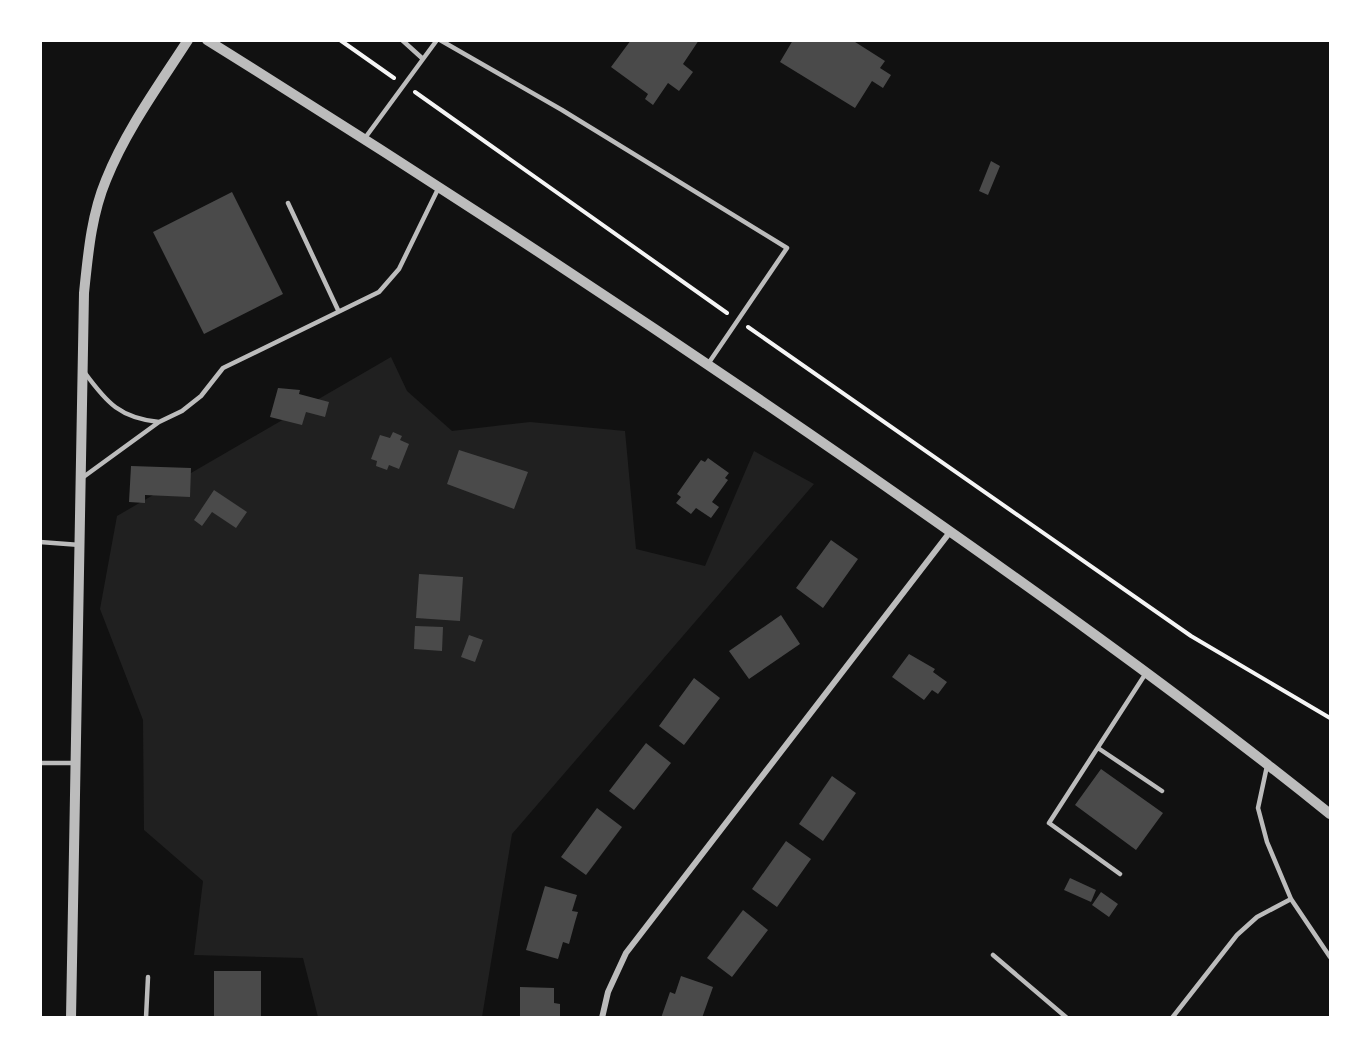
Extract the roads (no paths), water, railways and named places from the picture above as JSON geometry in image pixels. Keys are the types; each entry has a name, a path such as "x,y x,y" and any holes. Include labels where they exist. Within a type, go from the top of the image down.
{"street":[{"path":"71,1017 84,293 92,229 106,180 137,121 188,40"},
{"path":"207,40 440,186 708,364 951,532 1146,673 1268,764 1330,814"},
{"path":"602,1017 608,992 626,953 951,532"}],"lane":[{"path":"402,40 423,59"},
{"path":"365,138 439,40 562,110 788,248 708,364"},
{"path":"81,479 159,422 182,411 201,396 224,368 338,310 379,292 399,268 440,186"},
{"path":"288,203 338,310"},
{"path":"83,371 106,402 140,420 159,422"},
{"path":"40,542 80,545"},
{"path":"1120,874 1049,823 1146,673"},
{"path":"1098,748 1162,791"},
{"path":"40,762 76,763"},
{"path":"1268,764 1258,808 1267,842 1291,899 1330,957"},
{"path":"1172,1017 1237,934 1257,917 1291,899"},
{"path":"993,955 1067,1017"},
{"path":"146,1017 148,977"}]}
